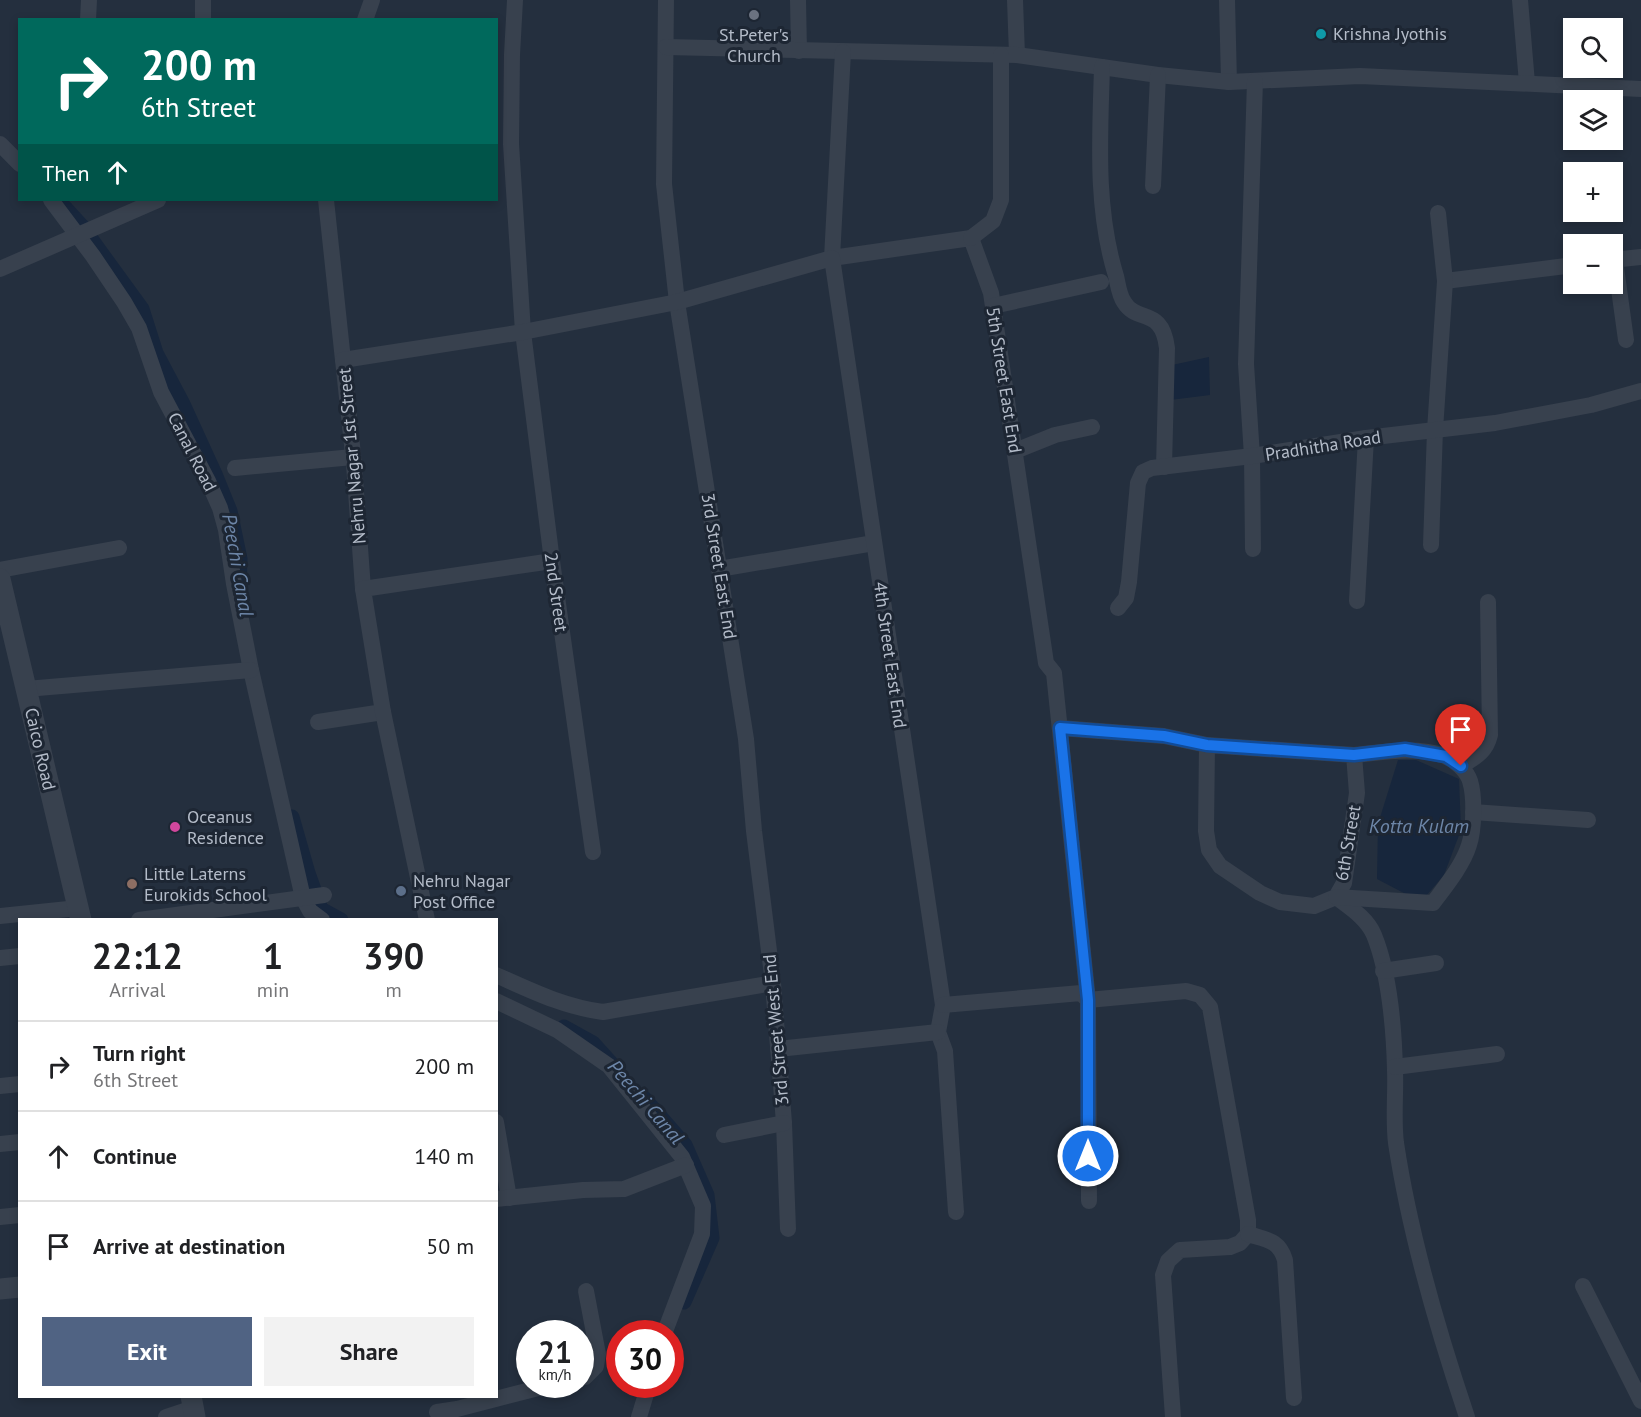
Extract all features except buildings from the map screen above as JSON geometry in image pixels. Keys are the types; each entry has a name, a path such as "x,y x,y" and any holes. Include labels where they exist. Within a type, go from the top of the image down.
{"street":[{"path":"88,18 89,0"},
{"path":"203,0 203,18"},
{"path":"366,18 372,0"},
{"name":"2nd Street","path":"515,0 511,144 523,332 552,561 593,852"},
{"name":"3rd Street East End","path":"666,0 664,184 677,302 746,739 754,831"},
{"path":"798,0 799,51"},
{"path":"677,302 832,258 971,238 993,221 1001,200 1009,55 1015,0"},
{"path":"1227,0 1229,82"},
{"path":"1520,0 1527,83"},
{"path":"666,47 1009,55 1229,82 1360,76 1641,89"},
{"name":"4th Street East End","path":"843,52 832,258 943,1005 938,1032 945,1052 956,1212"},
{"path":"1102,67 1100,172 1102,211 1112,262 1124,303 1131,310 1160,325 1166,335 1164,467"},
{"path":"1153,186 1158,75"},
{"path":"1253,549 1252,456 1246,364 1255,81"},
{"path":"0,144 18,162"},
{"name":"Canal Road","path":"52,201 85,232 139,328 161,392 220,508 231,553 234,584 251,670 312,897"},
{"path":"0,269 156,201"},
{"path":"326,201 343,360"},
{"path":"1431,545 1435,430 1445,281 1438,213"},
{"name":"5th Street East End","path":"971,238 991,293 1046,663 1054,673 1088,1000 1089,1201"},
{"path":"1623,259 1641,257"},
{"path":"1445,281 1563,266"},
{"path":"993,306 1101,282"},
{"path":"1619,294 1626,340"},
{"name":"Nehru Nagar 1st Street","path":"427,918 383,712 363,590 343,360 523,332 677,302"},
{"name":"Pradhitha Road","path":"1118,608 1126,598 1129,582 1138,483 1143,472 1152,468 1252,456 1366,438 1495,423 1591,405 1641,391"},
{"path":"1015,451 1055,435 1092,427"},
{"path":"1357,601 1366,438"},
{"path":"235,468 353,457"},
{"path":"719,568 874,543"},
{"path":"0,570 119,548"},
{"path":"363,590 552,561"},
{"name":"Caico Road","path":"0,581 80,914"},
{"path":"1461,766 1481,754 1488,745 1490,735 1488,602"},
{"path":"26,689 251,670"},
{"path":"318,722 383,712"},
{"path":"1060,728 1164,736 1207,745 1354,755 1405,749 1446,756 1461,766 1470,781 1473,812 1469,845 1449,881 1433,903 1336,897"},
{"name":"6th Street","path":"1207,745 1206,831 1209,850 1220,866 1260,893 1280,902 1314,906 1336,897 1344,883 1357,793 1354,755"},
{"path":"1473,812 1588,820"},
{"name":"3rd Street West End","path":"754,831 773,983 784,1123 788,1229"},
{"path":"154,918 312,897 310,911 319,918"},
{"path":"1336,897 1358,914 1373,933 1387,985 1395,1067 1396,1140 1408,1214 1447,1357 1467,1417"},
{"path":"0,916 80,914"},
{"path":"0,958 18,956"},
{"path":"1383,970 1436,963"},
{"path":"498,976 554,1001 584,1010 603,1012 773,983"},
{"path":"943,1005 1081,993 1088,1000 1186,991 1200,995 1210,1007 1248,1220 1248,1234 1240,1243 1230,1247 1180,1250 1168,1260 1163,1275 1173,1417"},
{"path":"498,1003 557,1030 609,1066 682,1156 703,1206 702,1233 669,1320"},
{"path":"778,1050 938,1032"},
{"path":"1395,1067 1497,1054"},
{"path":"0,1086 18,1084"},
{"path":"724,1135 784,1123"},
{"path":"0,1144 18,1142"},
{"path":"498,1144 503,1198 583,1190 624,1189 686,1165"},
{"path":"0,1217 18,1215"},
{"path":"1248,1234 1271,1241 1282,1248 1285,1260 1294,1398"},
{"path":"1583,1286 1641,1401"},
{"path":"0,1289 18,1287"},
{"path":"586,1291 592,1320"},
{"path":"594,1333 598,1354 594,1368"},
{"path":"436,1409 457,1409 516,1394"},
{"path":"639,1417 644,1398"},
{"path":"166,1417 193,1407"}],"water":[{"path":"1209,357 1210,395 1170,400 1172,365"},
{"name":"Kotta Kulam","path":"1398,760 1416,760 1459,779 1461,830 1444,875 1421,902 1377,879 1378,824"}],"waterway":[{"name":"Peechi Canal","path":"60,202 81,225 142,309 156,353 183,404 230,511 240,559 239,586"},
{"name":"Peechi Canal","path":"292,817 321,909 337,918"},
{"name":"Peechi Canal","path":"564,1027 593,1043 611,1063"},
{"name":"Peechi Canal","path":"644,1098 685,1145 707,1195 712,1238 684,1302"}],"place":[{"name":"St.Peter's Church","path":"754,15"},
{"name":"Krishna Jyothis","path":"1321,34"},
{"name":"Oceanus Residence","path":"175,827"},
{"name":"Little Laterns Eurokids School","path":"132,884"},
{"name":"Nehru Nagar Post Office","path":"401,891"}],"route":[{"path":"1088,1156 1088,1000 1060,728 1164,736 1207,745 1354,755 1405,749 1446,756 1461,766"}]}
